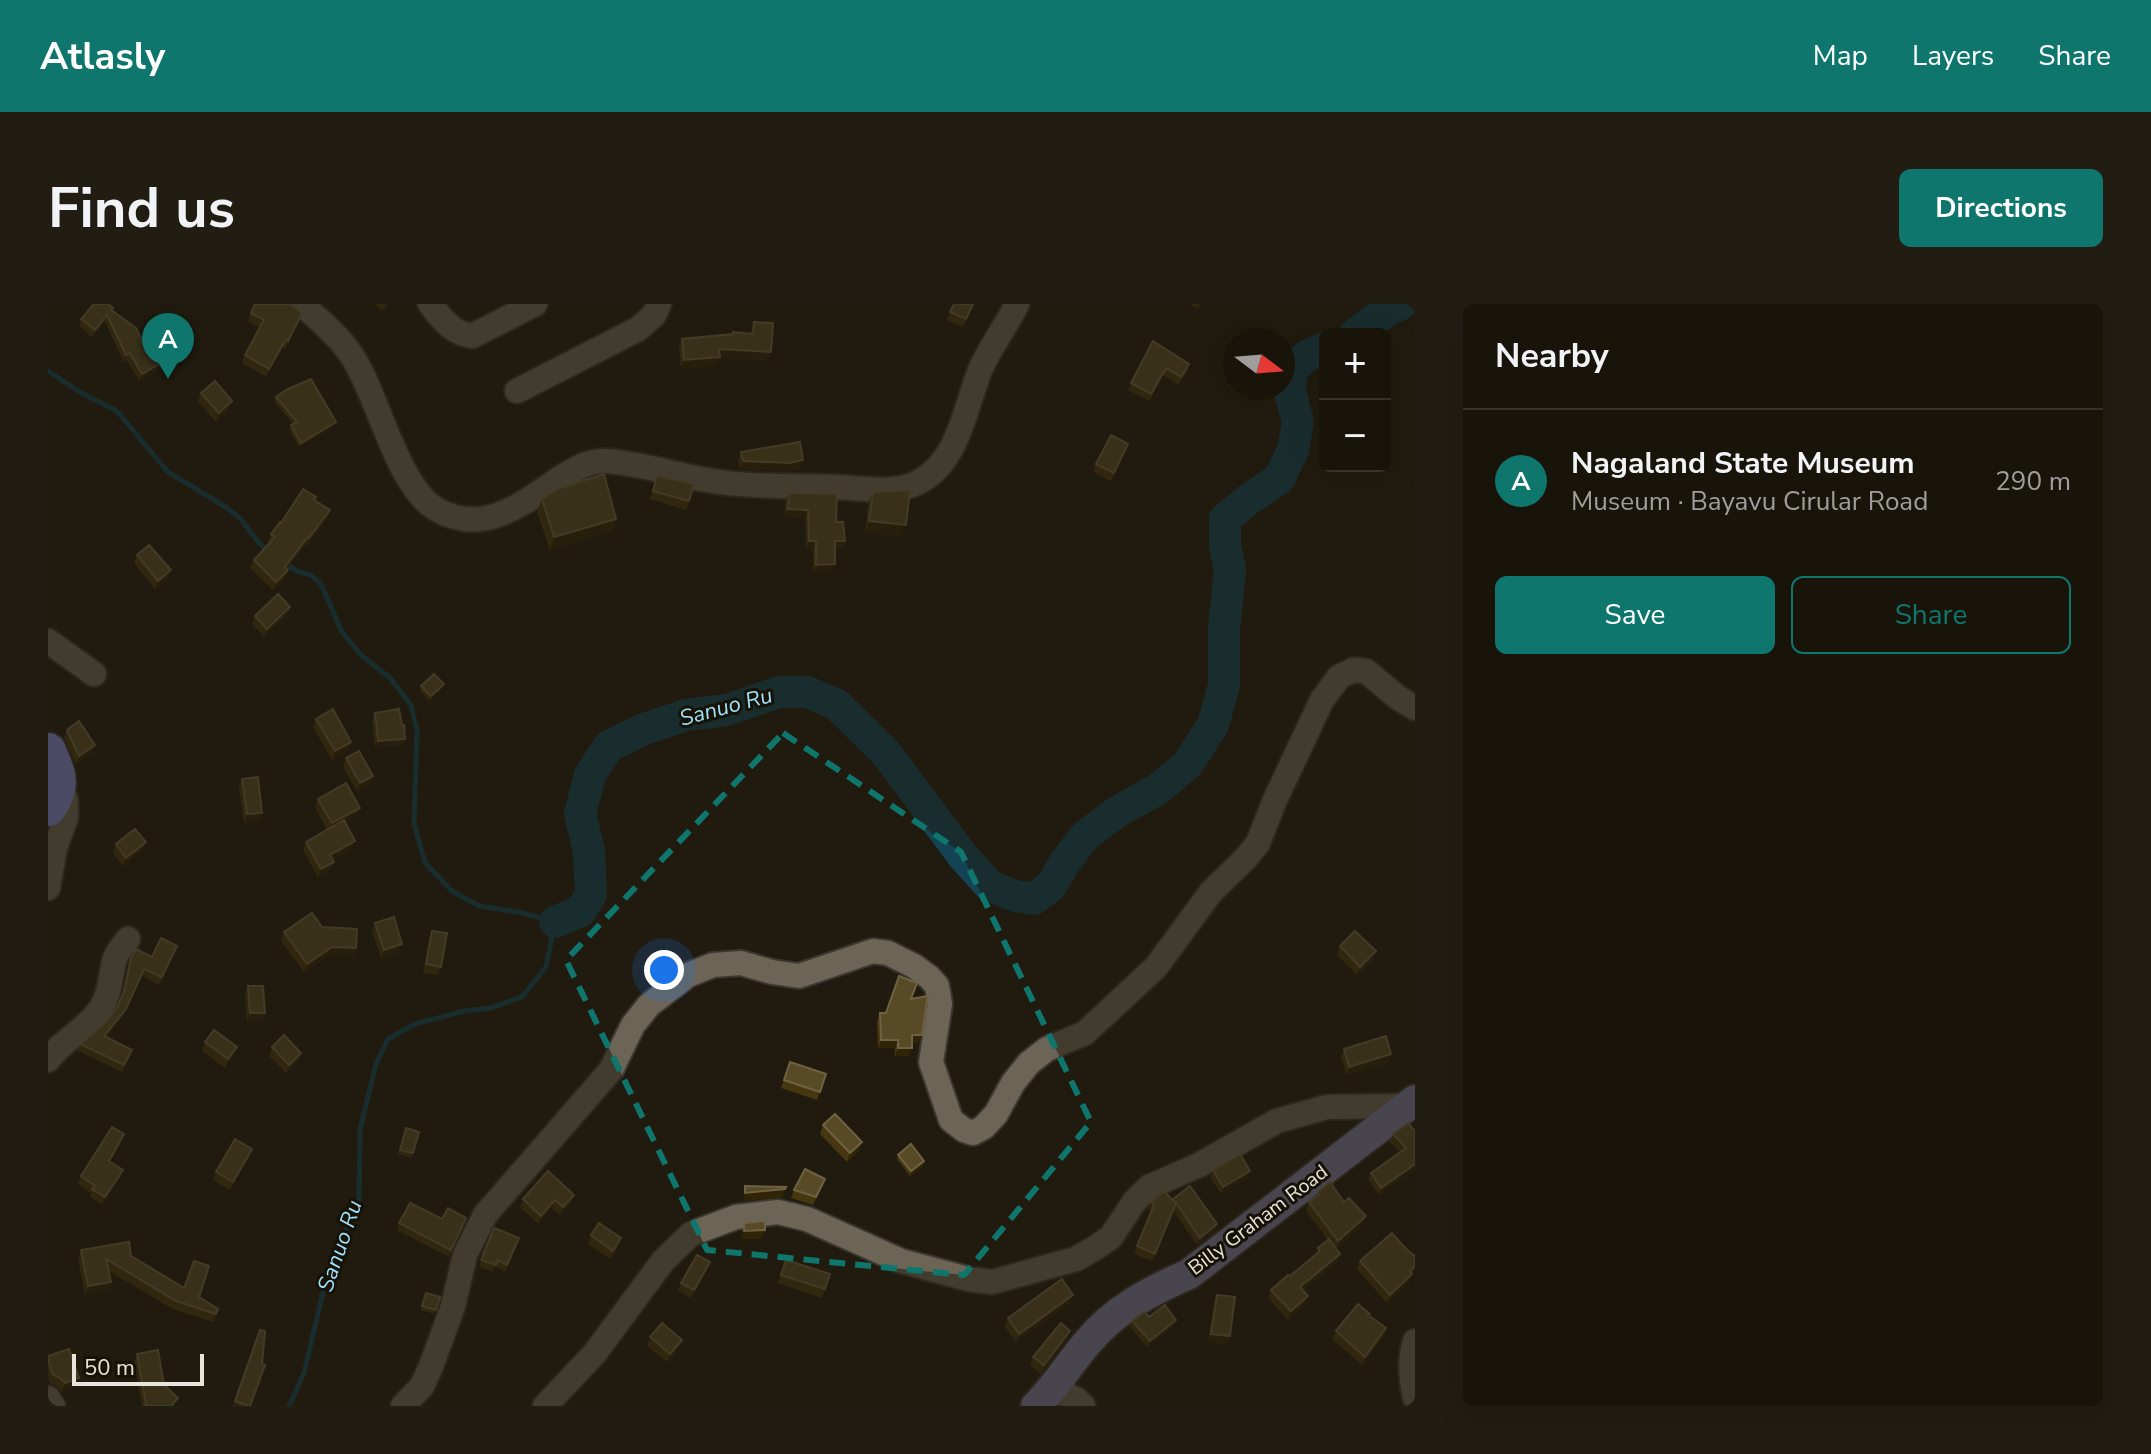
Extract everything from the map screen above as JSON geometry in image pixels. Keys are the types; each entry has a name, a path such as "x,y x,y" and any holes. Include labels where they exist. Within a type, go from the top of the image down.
{"main road":[{"name":"Billy Graham Road","path":"1044,1398 1087,1342 1121,1310 1152,1290 1189,1274 1411,1103"}],"street":[{"path":"302,304 352,356 415,489 433,507 453,517 474,521 501,514 582,464 601,461 636,464 695,479 743,485 882,490 904,488 920,481 944,459 966,417 982,365 1017,304"},
{"path":"430,304 447,325 461,334 472,336 535,304"},
{"path":"517,391 638,329 654,315 659,304"},
{"path":"48,641 94,674"},
{"path":"403,1406 422,1386 432,1364 453,1306 465,1255 485,1215 611,1070 633,1025 649,1005 688,975 713,965 741,963 799,976 873,951 888,953 914,966 937,986 940,1004 931,1062 951,1120 973,1133 996,1114 1013,1083 1029,1063 1047,1049 1085,1033 1156,967 1211,892 1247,857 1258,843 1322,700 1339,677 1353,670 1366,671 1415,708"},
{"path":"48,888 55,848 66,818 66,801 52,778"},
{"path":"48,1060 64,1043 77,1035 103,1005 117,954 128,939"},
{"path":"545,1406 595,1353 663,1261 691,1234 736,1217 778,1212 807,1219 901,1261 968,1279 992,1282 1076,1259 1111,1237 1134,1202 1149,1187 1199,1165 1277,1121 1327,1107 1411,1103"},
{"path":"1415,1341 1411,1354 1415,1398"},
{"path":"48,1398 53,1406"},
{"path":"1044,1398 1076,1399 1083,1406"}],"highlighted area":[{"path":"783,733 961,852 1091,1122 964,1275 707,1250 566,960"}],"building":[{"path":"94,304 108,304 113,308 111,310 136,328 147,350 159,342 169,358 142,374 130,353 126,355 107,315 95,330 81,319"},
{"path":"255,304 291,304 302,313 269,369 245,355 264,320 251,313"},
{"path":"954,304 973,304 966,319 950,312"},
{"path":"754,322 773,323 771,352 719,349 720,357 684,360 682,339 733,332 753,334"},
{"path":"1153,341 1189,364 1181,377 1166,368 1151,394 1131,383"},
{"path":"311,379 336,422 301,443 291,425 297,422 276,397"},
{"path":"215,381 232,401 219,413 201,393"},
{"path":"1111,435 1128,444 1114,473 1096,464"},
{"path":"800,442 803,460 789,463 743,461 741,452"},
{"path":"604,474 616,519 554,537 542,499 557,489"},
{"path":"657,476 694,484 689,501 653,491"},
{"path":"303,489 330,510 285,567 288,570 276,582 254,560 275,537 271,534"},
{"path":"910,490 906,525 869,521 873,492"},
{"path":"789,493 837,494 836,522 843,522 845,541 835,541 835,564 816,565 816,541 809,541 808,510 788,509"},
{"path":"149,545 171,570 158,581 137,555"},
{"path":"278,594 290,607 267,629 255,616"},
{"path":"434,674 444,684 431,696 421,686"},
{"path":"333,709 351,742 335,751 316,719"},
{"path":"399,709 405,739 378,741 375,713"},
{"path":"79,721 95,745 79,756 67,730"},
{"path":"359,751 373,776 360,783 346,758"},
{"path":"258,777 262,813 247,814 242,779"},
{"path":"346,783 360,808 332,823 318,799"},
{"path":"344,820 355,841 330,855 334,862 321,869 306,842"},
{"path":"135,829 146,842 126,858 116,844"},
{"path":"312,913 322,927 357,929 356,948 332,947 307,964 284,932"},
{"path":"394,917 402,944 384,950 375,923"},
{"path":"432,931 447,933 441,967 426,964"},
{"path":"1355,931 1376,951 1360,967 1340,946"},
{"path":"161,938 177,946 162,977 144,969 126,1009 104,1036 132,1050 124,1065 80,1044 102,1026 117,1008 136,949 152,957"},
{"path":"899,976 917,983 911,999 928,996 922,1035 912,1035 912,1048 898,1048 898,1040 881,1040 880,1013 886,1013"},
{"path":"248,986 263,986 265,1013 250,1013"},
{"path":"214,1030 237,1047 228,1059 205,1042"},
{"path":"284,1035 301,1053 289,1065 272,1047"},
{"path":"1386,1036 1391,1054 1349,1067 1344,1049"},
{"path":"790,1062 826,1074 820,1092 784,1080"},
{"path":"835,1114 862,1142 850,1153 823,1125"},
{"path":"1408,1123 1415,1131 1415,1164 1381,1188 1371,1173 1406,1148 1393,1134"},
{"path":"112,1127 124,1134 109,1161 123,1170 105,1197 92,1189 95,1186 81,1176"},
{"path":"406,1128 419,1132 413,1153 400,1150"},
{"path":"235,1139 252,1149 233,1182 216,1172"},
{"path":"911,1144 924,1161 911,1171 898,1155"},
{"path":"1240,1154 1250,1171 1223,1187 1213,1170"},
{"path":"805,1169 825,1179 816,1197 794,1190"},
{"path":"548,1171 574,1195 563,1207 555,1200 541,1216 523,1199"},
{"path":"1330,1182 1344,1202 1349,1198 1366,1216 1338,1241 1309,1202"},
{"path":"745,1186 786,1187 745,1193"},
{"path":"1190,1186 1217,1224 1200,1238 1176,1203 1155,1254 1137,1246 1154,1205 1151,1202 1164,1191 1175,1203 1173,1199"},
{"path":"410,1203 442,1219 448,1208 466,1218 451,1250 399,1223"},
{"path":"765,1221 765,1230 744,1231 744,1223"},
{"path":"599,1223 621,1238 613,1251 591,1235"},
{"path":"494,1228 519,1238 507,1265 497,1260 496,1265 481,1260"},
{"path":"1392,1233 1415,1256 1415,1266 1410,1272 1412,1274 1390,1295 1360,1261"},
{"path":"1329,1239 1340,1254 1300,1287 1308,1296 1291,1311 1271,1290 1320,1251 1318,1248"},
{"path":"129,1242 131,1256 184,1288 194,1261 209,1266 199,1297 218,1309 216,1314 176,1301 106,1259 111,1282 88,1286 81,1250"},
{"path":"697,1255 710,1262 694,1290 681,1283"},
{"path":"786,1260 830,1274 825,1289 781,1275"},
{"path":"1062,1279 1073,1295 1019,1334 1008,1318"},
{"path":"426,1293 440,1297 436,1310 422,1306"},
{"path":"1217,1295 1235,1297 1230,1336 1211,1334"},
{"path":"1358,1304 1386,1328 1365,1357 1336,1331"},
{"path":"1165,1305 1176,1320 1150,1341 1132,1321 1144,1312 1149,1317"},
{"path":"662,1323 682,1340 670,1354 650,1337"},
{"path":"1061,1323 1070,1331 1044,1365 1033,1357"},
{"path":"260,1330 265,1331 262,1364 265,1365 248,1406 235,1401"},
{"path":"69,1349 79,1378 65,1383 53,1375 48,1356"},
{"path":"158,1350 164,1385 178,1398 171,1406 144,1406 137,1354"}],"waterway":[{"name":"Sanuo Ru","path":"1363,328 1401,304"},
{"name":"Sanuo Ru","path":"555,922 581,911 591,894 589,851 580,814 590,775 609,746 644,729 686,715 727,710 779,692 807,692 836,704 886,753 962,855 990,886 1015,896 1034,899 1051,886 1085,836 1117,812 1158,789 1187,765 1213,725 1224,685 1224,628 1230,570 1225,546 1225,519 1279,479 1293,450 1298,422 1290,392 1292,369 1308,355 1319,350"},
{"path":"48,371 81,393 117,411 168,472 240,518 270,553"},
{"name":"Sanuo Ru","path":"284,563 311,575 321,584 342,632 360,654 390,678 411,705 417,730 414,823 425,863 452,891 479,906 555,922 546,967 522,997 491,1008 464,1011 415,1024 388,1039 376,1064 360,1130 359,1201 329,1267 304,1373 289,1406"}],"place":[{"name":"Nagaland State Museum","path":"168,379"}]}
